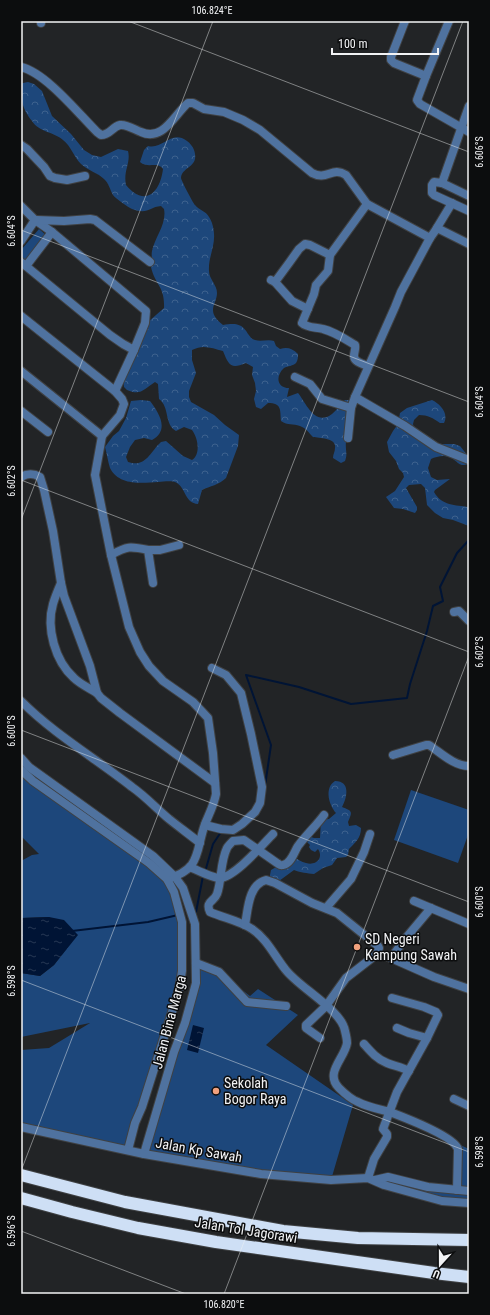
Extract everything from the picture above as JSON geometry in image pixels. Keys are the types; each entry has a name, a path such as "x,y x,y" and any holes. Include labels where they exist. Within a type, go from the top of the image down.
{"highway":[{"name":"Jalan Tol Jagorawi","path":"21,1175 125,1202 283,1231 358,1238 469,1240"},
{"name":"Jalan Tol Jagorawi","path":"21,1198 138,1228 181,1236 362,1263 469,1277"}],"street":[{"path":"405,21 391,60 394,63 426,76"},
{"path":"449,21 426,76 418,97 418,102 469,132"},
{"path":"21,67 32,71 60,93 101,135 108,134 116,127 121,125 125,125 151,135 165,128 188,103 193,103 204,109 224,112 243,120 260,130 312,173 324,176 335,172 346,175 367,204 430,238"},
{"path":"442,183 469,106"},
{"path":"21,145 44,167 50,176 54,178 67,180 85,176"},
{"path":"469,196 442,183 434,182 432,185 432,193 469,211"},
{"path":"348,438 351,408 400,292 430,238 452,203"},
{"path":"21,204 35,220 52,232 146,311 145,323 115,391"},
{"path":"367,204 330,255 328,272 316,285 302,325 325,329 345,339 356,347 354,356 355,359 368,366"},
{"path":"35,220 64,222 90,219 94,220 150,262"},
{"path":"21,241 35,220"},
{"path":"437,228 469,244"},
{"path":"52,232 24,264 110,335 134,350"},
{"path":"308,309 292,301 272,281 305,244 310,244 330,255"},
{"path":"21,316 115,391 122,399 124,404 120,415 102,436 95,475 110,555 130,627 140,652 149,666 163,681 193,702 208,718 213,753 216,794 205,825 196,858 190,867 171,878 182,926 182,971 179,990 142,1107 135,1123 128,1150"},
{"path":"21,371 102,436"},
{"path":"295,377 306,381 322,399 351,408"},
{"path":"355,397 436,447 469,460"},
{"path":"21,411 48,432"},
{"path":"21,477 32,473 40,477 51,524 64,596 90,666 97,693"},
{"path":"110,555 124,548 160,550 179,545"},
{"path":"148,550 153,583"},
{"path":"61,583 52,604 51,619 52,635 62,664 74,678 97,693 120,713 215,783"},
{"path":"454,612 459,611 469,621"},
{"path":"205,825 233,830 255,812 260,803 262,787 241,693 226,675 212,668"},
{"path":"21,701 68,741 133,787 168,819 200,843"},
{"path":"393,755 429,745 455,762 463,766 469,766"},
{"name":"Jalan Bina Marga","path":"21,758 29,767 153,856 171,878"},
{"name":"Jalan Bina Marga","path":"21,770 33,781 183,888 195,928 196,983 144,1154"},
{"path":"324,815 298,846 292,858 284,865 280,865 244,840 233,841 227,848 217,896 209,903 208,909 210,912 245,925 254,930 270,947 284,968 342,1021 346,1043 343,1054 334,1070 333,1076 336,1085 359,1103 388,1112 436,1132 453,1141 457,1145 457,1190"},
{"path":"190,867 220,878 236,870 273,834"},
{"path":"326,908 351,879 364,852 370,834"},
{"path":"245,925 251,896 257,885 266,880 275,883 312,903 337,913 378,946 377,954 346,978 326,1006 306,1025 306,1028 320,1038"},
{"path":"414,902 469,924"},
{"path":"391,958 431,908"},
{"path":"182,926 195,928"},
{"path":"377,954 391,958 434,977 469,989"},
{"path":"196,963 219,972 247,1002 286,1006"},
{"path":"372,1179 374,1159 387,1137 387,1134 383,1129 388,1112 397,1092 437,1018 436,1012 392,998"},
{"path":"397,1028 427,1038"},
{"path":"364,1044 380,1059 387,1063 409,1070"},
{"path":"454,1099 469,1106"},
{"name":"Jalan Kp Sawah","path":"21,1127 144,1154 261,1174 331,1180 388,1177 428,1187 469,1191"},
{"name":"Jalan Kp Sawah","path":"372,1179 384,1185 442,1201 469,1203"}],"green space":[{"path":"28,82 34,84 42,91 52,116 71,134 84,150 92,155 101,157 118,149 128,151 129,159 125,175 126,185 133,192 139,195 150,195 155,191 163,169 158,166 146,165 140,162 144,150 148,146 158,145 176,137 187,141 190,144 194,150 195,160 193,164 184,171 181,178 194,203 208,215 213,227 214,239 209,271 217,293 213,309 214,315 223,325 235,324 241,326 254,340 274,341 276,346 280,349 289,348 294,350 298,354 298,360 293,365 284,368 281,371 278,378 280,384 289,388 287,397 298,393 316,416 321,418 326,417 332,414 345,400 350,400 354,407 355,418 347,436 345,461 341,463 333,458 335,445 331,440 313,437 306,429 302,427 281,421 280,410 276,404 268,403 261,409 256,407 254,399 256,391 255,383 252,375 253,367 246,363 237,366 231,365 223,351 200,347 192,350 192,360 196,373 189,391 191,402 214,415 239,435 238,446 226,478 217,484 202,490 198,504 190,501 180,486 175,482 138,483 125,481 114,474 110,468 105,447 113,436 119,431 126,418 131,401 150,401 157,411 162,426 161,431 152,440 144,438 135,440 126,457 128,462 139,463 143,461 161,442 166,441 183,456 192,460 197,454 198,450 196,437 192,430 184,427 176,431 172,428 168,420 165,406 159,399 158,384 155,382 139,392 132,392 124,387 123,379 148,322 164,308 163,295 151,267 152,251 164,220 164,209 161,206 145,211 137,211 132,209 113,195 104,179 81,164 63,140 35,125 26,112 22,100 21,84"},
{"path":"39,229 47,236 25,262 21,258 21,250"},
{"path":"432,400 441,406 445,412 444,423 440,423 428,416 419,415 414,420 414,429 436,444 454,444 460,446 468,456 468,464 463,465 448,456 436,457 431,459 428,468 431,477 437,480 450,479 434,492 437,497 449,504 469,507 469,526 443,518 435,513 427,505 425,488 421,484 409,485 406,488 417,507 415,513 394,508 386,497 395,491 404,477 396,461 389,452 387,442 398,424 400,413 407,408"},
{"path":"21,770 167,879 182,922 182,971 128,1150 21,1127 21,1050 49,1048 90,1023 21,1037 21,973 40,976 54,965 77,935 49,917 21,918 21,861 32,855 39,854 21,836"},
{"path":"335,781 344,784 346,787 346,795 342,807 351,812 348,822 349,826 356,825 361,828 359,837 349,849 348,855 346,857 337,858 332,865 323,868 314,874 294,870 279,881 269,880 271,870 294,857 310,864 318,860 320,852 318,849 315,852 311,850 309,847 310,845 305,841 308,836 320,838 321,820 329,819 336,813 331,806 329,797 330,788"},
{"path":"411,790 469,810 469,832 458,863 394,840"},
{"path":"196,963 219,972 250,996 258,989 298,1015 266,1045 353,1105 331,1180 144,1154 182,1033"},
{"path":"454,1142 469,1149 469,1203 384,1185 388,1177 457,1190"}],"water":[{"path":"49,917 64,920 78,935 54,965 40,976 21,973 21,918"},
{"path":"193,1025 204,1028 198,1053 187,1050"}],"waterway":[{"path":"265,786 271,745 246,675 299,687 351,704 407,698 433,606 443,601 440,587 457,553 469,540"},
{"path":"205,872 213,844 221,832"},
{"path":"194,912 196,912 203,876"},
{"path":"72,931 148,922 178,915"}],"place":[{"name":"SD Negeri Kampung Sawah","path":"357,947"},
{"name":"Sekolah Bogor Raya","path":"216,1091"}]}
